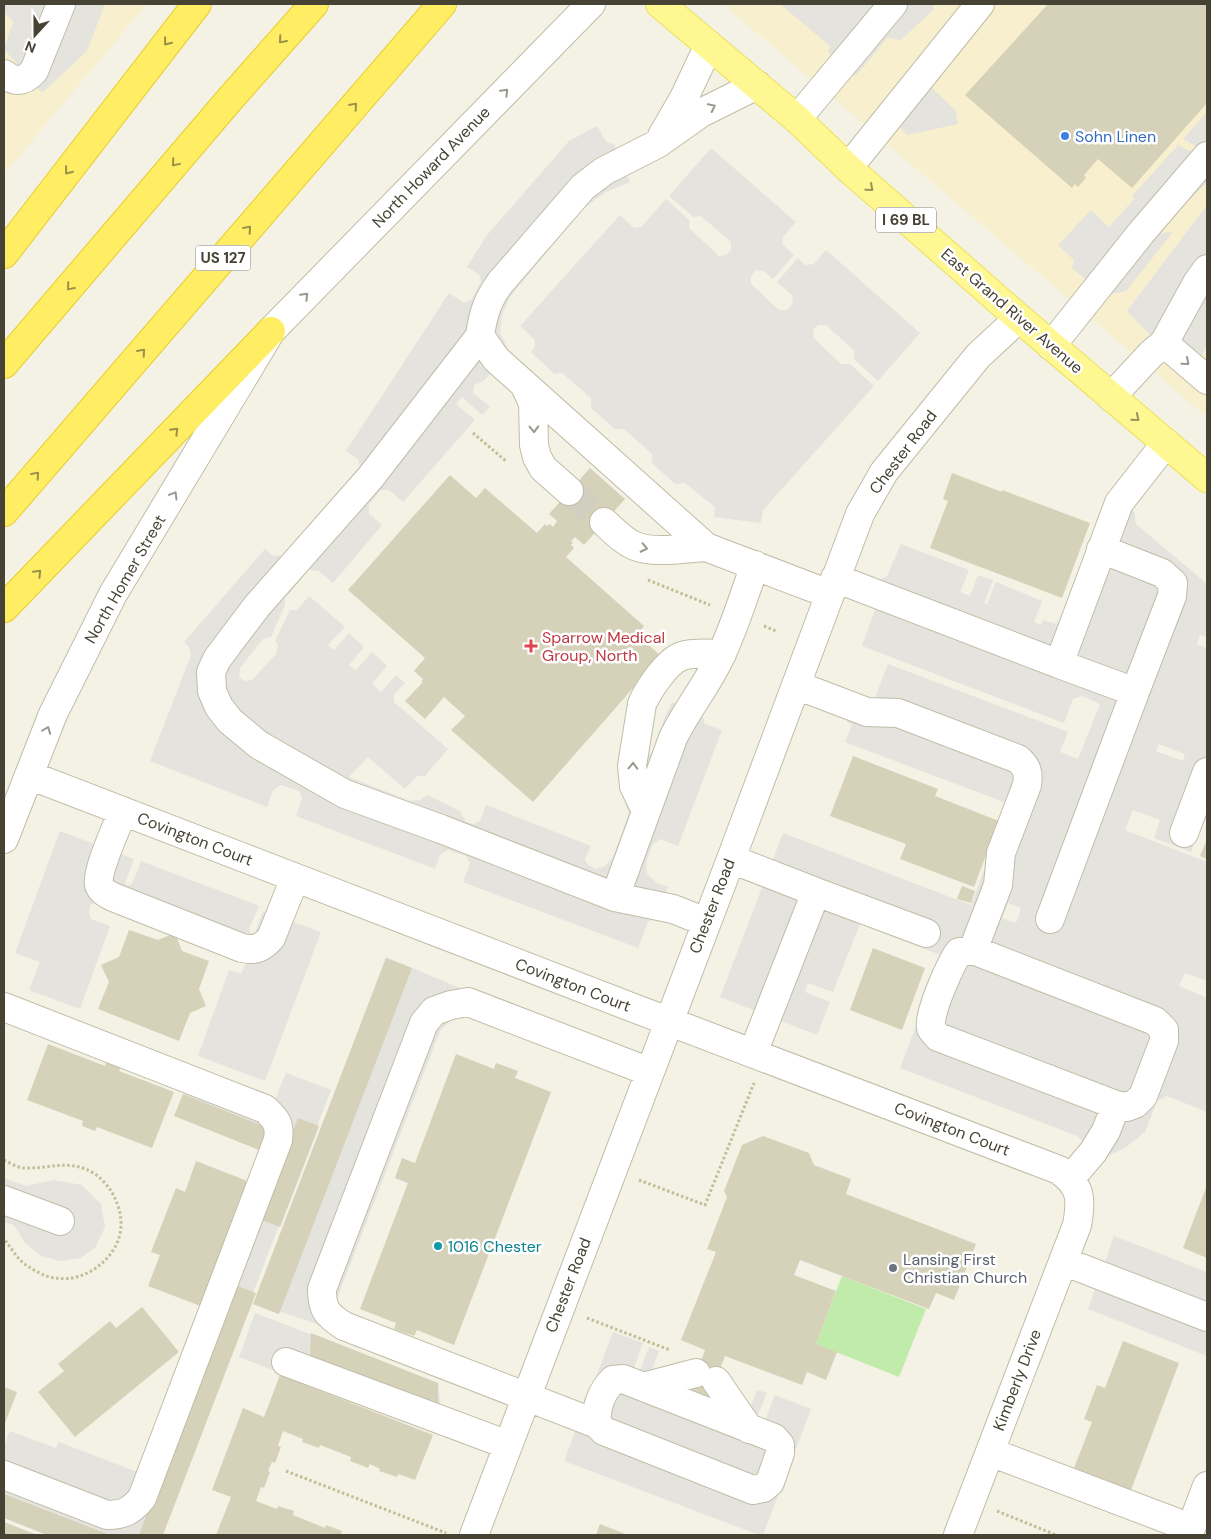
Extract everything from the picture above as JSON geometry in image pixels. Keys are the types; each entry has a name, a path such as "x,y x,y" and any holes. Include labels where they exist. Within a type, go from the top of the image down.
{"highway":[{"path":"4,254 197,4"},
{"path":"4,364 230,98 314,4"},
{"name":"US 127","path":"4,512 442,4"},
{"path":"4,608 271,331"}],"main road":[{"name":"East Grand River Avenue","path":"660,4 797,119 848,168 1019,318 1207,478"}],"street":[{"path":"4,74 13,80 22,81 34,71 61,4"},
{"name":"North Howard Avenue","path":"271,331 591,4"},
{"path":"797,119 893,4"},
{"path":"848,168 980,4"},
{"path":"657,144 684,98 709,45"},
{"path":"706,922 673,909 615,896 441,828 345,794 259,745 230,722 219,707 212,691 211,672 217,659 257,606 370,478 480,336 483,314 490,296 583,187 604,171 657,144 701,113 757,85"},
{"path":"1051,346 1135,240 1207,156"},
{"path":"1111,396 1164,343 1197,283 1207,269"},
{"name":"Chester Road","path":"474,1535 860,514 884,472 978,356 1019,318"},
{"name":"North Homer Street","path":"4,839 53,714 113,594 271,331"},
{"path":"480,336 496,359 706,547 755,565 832,586 1135,692"},
{"path":"1164,343 1207,380"},
{"path":"523,382 533,403 534,445 537,457 543,468 569,491"},
{"path":"1059,664 1119,503 1166,443"},
{"path":"604,522 624,540 637,547 650,550 706,547"},
{"path":"1050,919 1172,596 1173,583 1162,573 1101,549"},
{"path":"615,896 680,724 722,654 755,565"},
{"path":"646,811 634,786 632,766 645,696 652,684 681,656 691,654 722,654"},
{"path":"796,685 867,712 898,713 1018,759 1026,766 1029,775 1027,785 1001,853 998,885 973,950"},
{"path":"1184,833 1207,772"},
{"name":"Covington Court","path":"29,775 1059,1170 1070,1179"},
{"path":"123,811 100,871 98,883 103,892 242,948 254,950 264,946 271,938 295,878"},
{"path":"731,858 926,933"},
{"path":"759,1055 816,892"},
{"path":"973,950 1155,1021 1164,1030 1164,1041 1143,1096 1135,1104 1127,1107 1116,1105 938,1037 931,1028 930,1018 952,962 959,952 973,950"},
{"path":"597,1424 596,1414 606,1387 613,1380 623,1380 774,1438 780,1445 780,1453 770,1482 763,1488 753,1490 604,1432 597,1424 344,1326 330,1316 322,1304 322,1289 424,1023 434,1011 468,1002 650,1072"},
{"path":"4,1007 265,1109 275,1118 280,1128 278,1140 142,1498 134,1508 120,1515 107,1515 4,1475"},
{"path":"1070,1179 1094,1152 1106,1130 1116,1105"},
{"name":"Kimberly Drive","path":"958,1535 1077,1224 1080,1206 1078,1192 1070,1179"},
{"path":"4,1200 60,1221"},
{"path":"1063,1261 1207,1317"},
{"path":"286,1362 508,1444"},
{"path":"643,1387 706,1377 749,1429"},
{"path":"990,1452 1190,1532 1207,1486"}],"path":[{"path":"645,579 778,632"},
{"path":"612,1170 705,1205 759,1055"},
{"path":"560,1307 674,1351"},
{"path":"286,1471 451,1535"},
{"path":"971,1500 1056,1535"}],"shaded area":[{"path":"4,4 147,4 4,174"},
{"path":"4,4 105,4 87,51 42,93 4,49 13,22 4,12"},
{"path":"723,4 1207,4 1207,417"},
{"path":"780,4 932,4 934,9 901,40 887,38 856,76 828,52 830,46"},
{"path":"932,88 956,111 958,124 907,135 899,126"},
{"path":"1207,112 1207,183 1164,223 1144,235 1173,232 1126,291 1104,295 1072,268 1074,260 1058,245 1091,210 1109,227 1135,198 1132,196 1178,145 1198,155 1202,150 1183,139"},
{"path":"597,126 606,142 614,144 630,182 606,192 581,210 510,297 502,315 500,333 509,351 485,380 474,385 473,393 490,407 482,415 462,397 456,404 475,420 403,502 389,490 381,490 369,504 369,514 382,525 333,583 319,571 310,570 287,550 360,466 358,459 346,451 449,293 464,303 471,300 481,282 480,275 467,267 487,235 569,141"},
{"path":"711,148 796,222 783,237 782,244 794,255 773,279 764,271 756,270 751,276 751,284 779,310 787,310 793,303 792,295 777,282 798,258 805,265 814,264 826,250 920,333 878,381 854,359 855,351 826,325 818,325 813,330 814,338 841,364 850,364 874,386 763,510 761,523 714,517 715,507 685,483 675,484 652,463 652,454 624,429 615,429 591,408 591,398 562,373 554,374 531,352 535,347 535,340 520,326 620,215 634,228 642,226 666,199 690,221 689,228 719,256 726,255 731,250 731,242 701,216 693,217 669,196"},
{"path":"1207,205 1207,345 1191,377 1127,311"},
{"path":"1107,501 1134,511 1136,524 1207,584 1207,637 1200,635 1197,644 1207,648 1207,808 1191,852 1154,838 1160,820 1133,810 1125,830 1207,862 1207,981 1185,973 1179,986 1207,998 1207,1112 1167,1096 1157,1101 1145,1132 1125,1148 1103,1158 1077,1136 900,1068 943,956 860,924 833,992 808,983 805,992 830,1002 817,1035 720,997 783,833 971,905 1009,804 845,742 852,725 847,722 857,694 874,700 888,664 1068,732 1060,752 1078,759 1100,704 1082,696 1073,699 1064,723 862,646 875,610 871,604 881,579 887,576 901,544 969,570 960,592 970,596 978,575 993,580 984,603 987,604 996,582 1042,601 1034,622 1041,625 1043,620 1056,624 1062,618","holes":["1159,744 1185,754 1183,761 1156,751","1008,903 1021,908 1016,923 1002,918"]},
{"path":"265,549 273,556 280,555 304,576 285,598 285,605 271,637 263,639 240,668 239,677 244,681 252,680 276,654 278,645 275,641 290,610 297,610 309,596 345,627 328,645 334,650 349,633 364,647 349,665 356,670 372,652 387,666 372,684 381,692 396,675 405,683 394,694 394,702 448,749 425,776 417,776 405,789 368,757 349,777 410,801 420,800 427,795 460,811 466,822 473,824 480,821 486,805 591,846 585,859 588,865 596,869 605,866 613,857 629,813 626,806 646,756 653,753 664,719 672,702 703,717 705,724 722,730 678,846 660,839 653,844 646,862 647,874 657,883 668,887 656,918 648,922 638,948 463,882 470,864 466,856 448,850 440,855 435,869 296,816 302,799 299,791 281,785 273,790 267,807 150,761 191,655 189,647 184,642"},
{"path":"60,831 134,859 125,883 127,886 132,884 141,861 259,906 249,929 251,934 255,933 263,911 321,932 265,1081 198,1056 229,970 241,974 248,958 97,901 90,905 91,919 110,926 80,1009 29,990 40,962 15,953"},
{"path":"386,957 460,988 449,1022 440,1031 337,1299 339,1307 331,1329 256,1303"},
{"path":"194,1069 275,1100 286,1073 331,1090 160,1535 60,1535 4,1514 4,1447 10,1431 56,1448 59,1442 140,1473 264,1149 176,1115"},
{"path":"4,1178 26,1186 54,1180 82,1185 101,1204 105,1227 95,1248 81,1258 60,1261 41,1256 25,1243 14,1225 4,1222"},
{"path":"1114,1236 1207,1272 1207,1356 1088,1309"},
{"path":"255,1313 438,1383 441,1409 433,1431 239,1357"},
{"path":"613,1332 643,1343 634,1368 640,1370 649,1347 659,1351 650,1375 748,1412 757,1390 767,1393 757,1417 765,1420 775,1395 811,1409 763,1535 564,1461"}],"green space":[{"path":"842,1276 926,1309 899,1377 816,1344"}],"building":[{"path":"1048,4 1207,4 1207,103 1132,188 1098,159 1084,175 1086,178 1078,187 1075,184 1072,188 965,95"},
{"name":"Sparrow Medical Group, North","path":"590,468 625,499 584,545 575,537 571,541 573,543 571,545 574,548 566,557 644,626 637,635 669,663 641,679 533,802 451,730 465,716 444,697 425,719 405,701 423,682 421,681 423,679 414,671 425,658 348,590 450,475 476,498 485,488 537,533 545,524 547,526 550,524 553,527 557,521 549,514"},
{"path":"952,473 1090,523 1062,598 930,548 948,501 943,499"},
{"path":"853,756 938,789 935,796 999,821 974,887 900,859 906,844 830,816"},
{"path":"1207,839 1207,859 1200,856"},
{"path":"962,886 975,891 971,903 957,899"},
{"path":"129,930 158,940 175,933 182,951 209,961 199,989 206,1006 190,1013 179,1041 98,1009 109,982 101,965 119,957"},
{"path":"873,948 925,968 902,1030 850,1010"},
{"path":"386,958 412,968 279,1314 253,1304"},
{"path":"48,1044 105,1066 107,1060 121,1066 119,1071 174,1092 152,1148 97,1127 95,1131 82,1126 83,1121 27,1100"},
{"name":"1016 Chester","path":"456,1054 494,1069 496,1063 518,1071 515,1078 551,1092 454,1345 417,1330 414,1336 394,1329 396,1323 360,1309 408,1183 395,1178 402,1158 415,1163"},
{"path":"183,1094 268,1128 259,1150 174,1116"},
{"path":"298,1118 319,1126 280,1227 259,1219"},
{"name":"Lansing First Christian Church","path":"763,1136 809,1153 814,1165 851,1179 846,1194 976,1244 954,1300 936,1293 929,1309 800,1260 794,1275 836,1291 816,1344 837,1352 826,1380 807,1372 802,1385 725,1356 709,1397 690,1389 705,1350 681,1340 716,1252 707,1249 727,1197 724,1191 742,1145"},
{"path":"196,1161 250,1182 203,1307 148,1286 160,1255 151,1252 176,1188 185,1192"},
{"path":"1207,1185 1207,1258 1183,1248"},
{"path":"235,1285 256,1293 163,1535 139,1535"},
{"path":"142,1307 179,1352 75,1437 38,1392 64,1371 58,1364 110,1321 116,1328"},
{"path":"311,1333 438,1383 438,1409 310,1357"},
{"path":"1123,1341 1179,1363 1131,1490 1074,1468 1092,1422 1084,1419 1097,1385 1105,1388"},
{"path":"280,1375 433,1435 415,1480 398,1474 397,1477 379,1471 380,1469 370,1464 368,1468 350,1461 351,1457 320,1445 319,1448 302,1442 303,1439 283,1431 278,1446 281,1447 275,1463 272,1462 264,1488 261,1487 256,1501 277,1509 278,1506 294,1511 293,1515 325,1528 326,1525 342,1531 341,1534 344,1535 216,1535 231,1497 212,1490 243,1408 264,1417"},
{"path":"4,1387 17,1392 4,1426"},
{"path":"4,1494 110,1535 47,1535 4,1518"},
{"path":"4,1522 37,1535 4,1535"},
{"path":"600,1524 628,1535 596,1535"}],"tunnel":[{"path":"569,491 604,522"}],"place":[{"name":"Sohn Linen","path":"1065,136"},
{"name":"Sparrow Medical Group, North","path":"531,646"},
{"name":"1016 Chester","path":"438,1246"},
{"name":"Lansing First Christian Church","path":"893,1268"}]}
